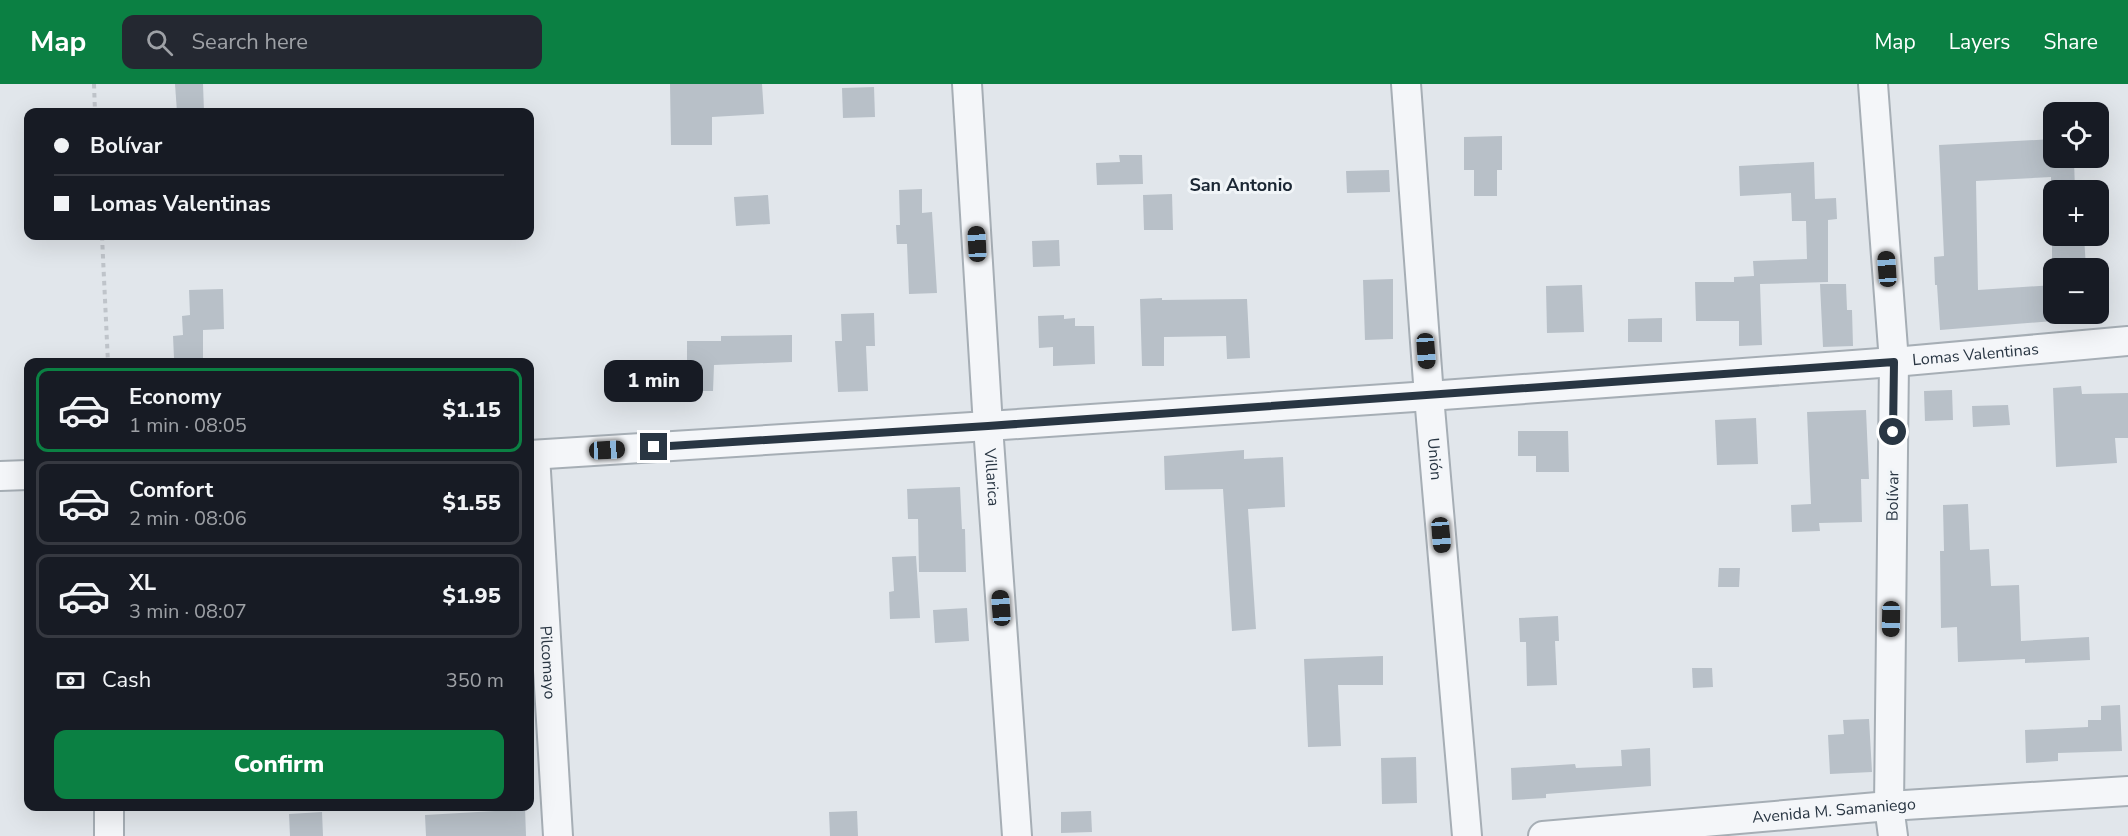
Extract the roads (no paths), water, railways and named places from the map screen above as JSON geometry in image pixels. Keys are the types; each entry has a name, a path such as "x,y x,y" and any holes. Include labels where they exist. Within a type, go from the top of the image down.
{"street":[{"name":"Villarica","path":"967,84 1017,836"},
{"name":"Unión","path":"1406,84 1429,396 1467,836"},
{"name":"Bolívar","path":"1873,84 1894,362 1889,806 1893,836"},
{"name":"Lomas Valentinas","path":"534,455 1429,396 1894,362 2128,341"},
{"path":"0,476 24,475"},
{"name":"Pilcomayo","path":"534,484 558,836"},
{"name":"Avenida M. Samaniego","path":"1543,836 1889,806 2128,790"},
{"path":"109,811 109,836"}],"district":[{"name":"San Antonio","path":"1241,185"}]}
